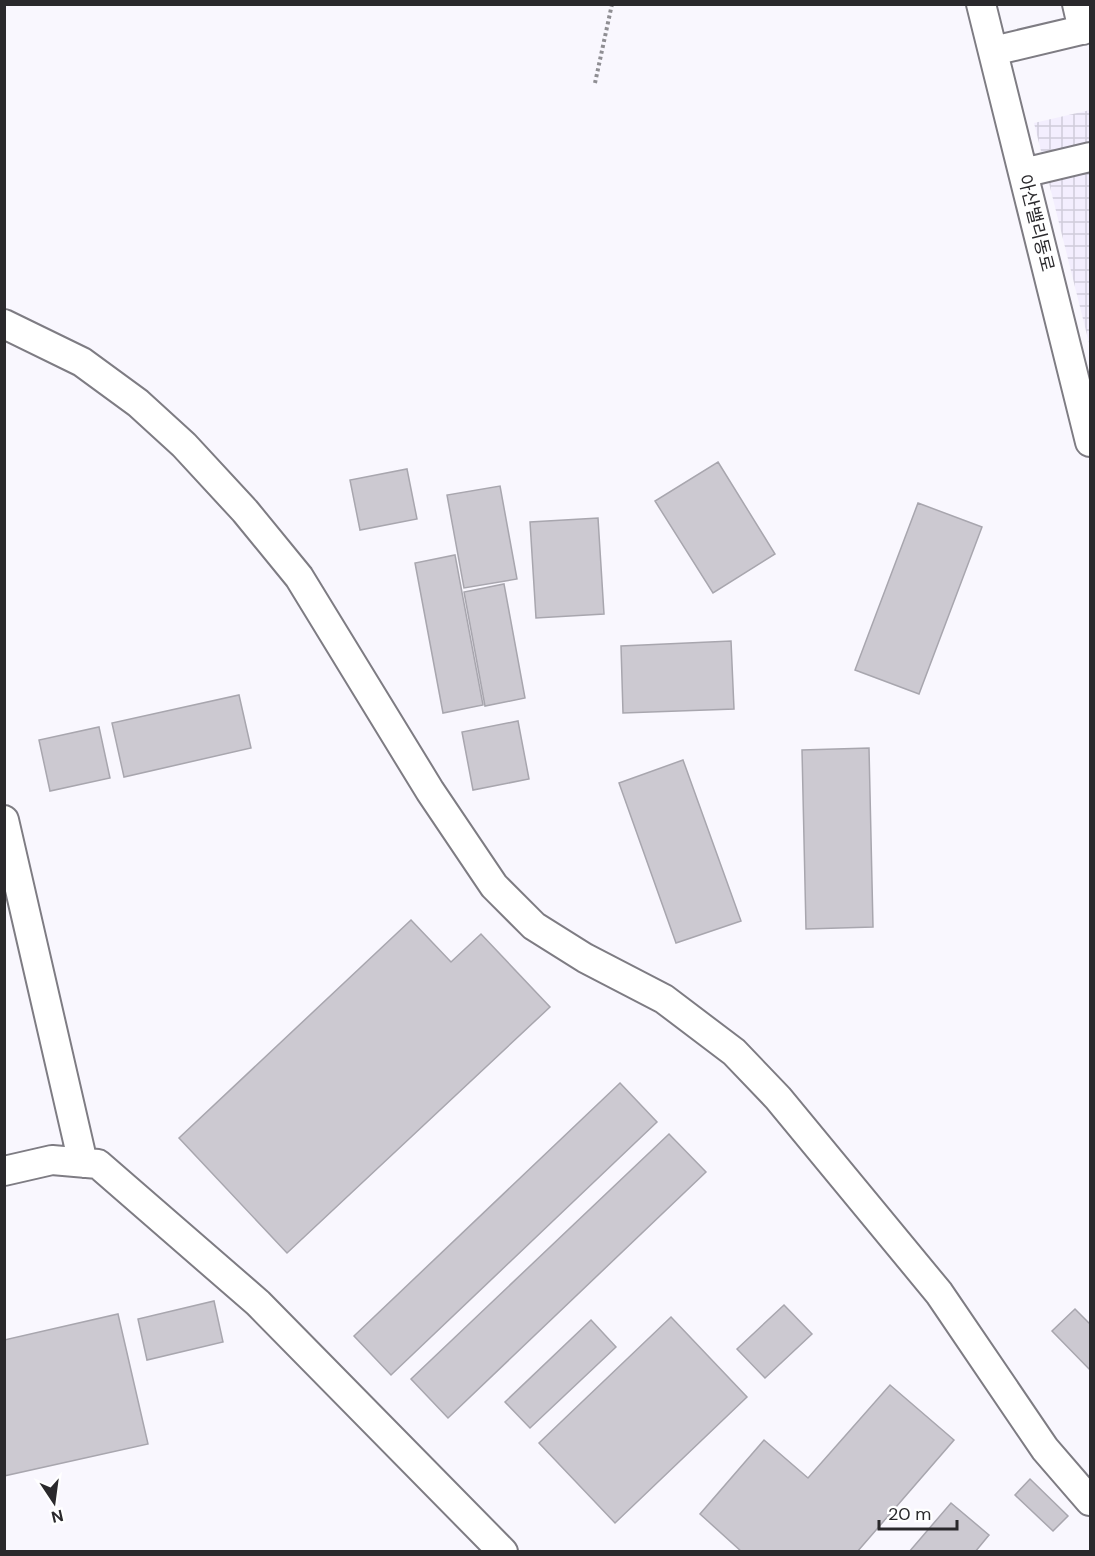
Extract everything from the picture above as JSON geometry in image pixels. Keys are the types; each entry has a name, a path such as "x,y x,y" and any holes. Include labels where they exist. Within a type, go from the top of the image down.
{"street":[{"name":"아산밸리동로","path":"981,4 1090,442"},
{"path":"993,51 1083,21"},
{"path":"1023,173 1090,157"},
{"path":"4,324 82,362 138,403 184,445 230,495 299,577 430,791 494,886 534,926 585,958 664,999 734,1052 778,1098 939,1293 1045,1449 1090,1501"},
{"path":"4,820 83,1163"},
{"path":"4,1171 52,1160 98,1164 258,1303 503,1551"}],"path":[{"path":"595,83 612,4"}],"shaded area":[{"path":"1090,110 1090,347 1034,123"}],"building":[{"path":"718,462 775,554 713,593 655,501"},
{"path":"407,469 417,519 360,530 350,480"},
{"path":"500,486 517,579 464,588 447,495"},
{"path":"918,503 982,527 919,694 855,670"},
{"path":"598,518 604,614 536,618 530,522"},
{"path":"455,555 483,705 443,713 415,563"},
{"path":"504,584 525,698 485,706 464,592"},
{"path":"731,641 734,709 623,713 621,646"},
{"path":"239,695 251,748 124,777 112,723"},
{"path":"518,721 529,779 473,790 462,732"},
{"path":"99,727 110,778 50,791 39,740"},
{"path":"869,748 873,927 806,929 802,750"},
{"path":"683,760 741,921 676,943 619,783"},
{"path":"411,920 451,962 481,934 550,1007 287,1253 179,1138"},
{"path":"620,1083 657,1122 391,1375 354,1336"},
{"path":"669,1134 706,1172 448,1418 411,1379"},
{"path":"214,1301 223,1342 147,1360 138,1319"},
{"path":"784,1305 812,1334 765,1378 737,1349"},
{"path":"1075,1309 1090,1324 1090,1370 1052,1331"},
{"path":"118,1314 148,1444 4,1476 4,1340"},
{"path":"671,1317 747,1397 615,1523 539,1443"},
{"path":"591,1320 616,1347 530,1428 505,1402"},
{"path":"890,1385 954,1440 857,1552 742,1552 700,1514 764,1440 808,1478"},
{"path":"1030,1479 1068,1516 1053,1531 1015,1495"},
{"path":"951,1503 989,1535 975,1552 909,1552"}]}
